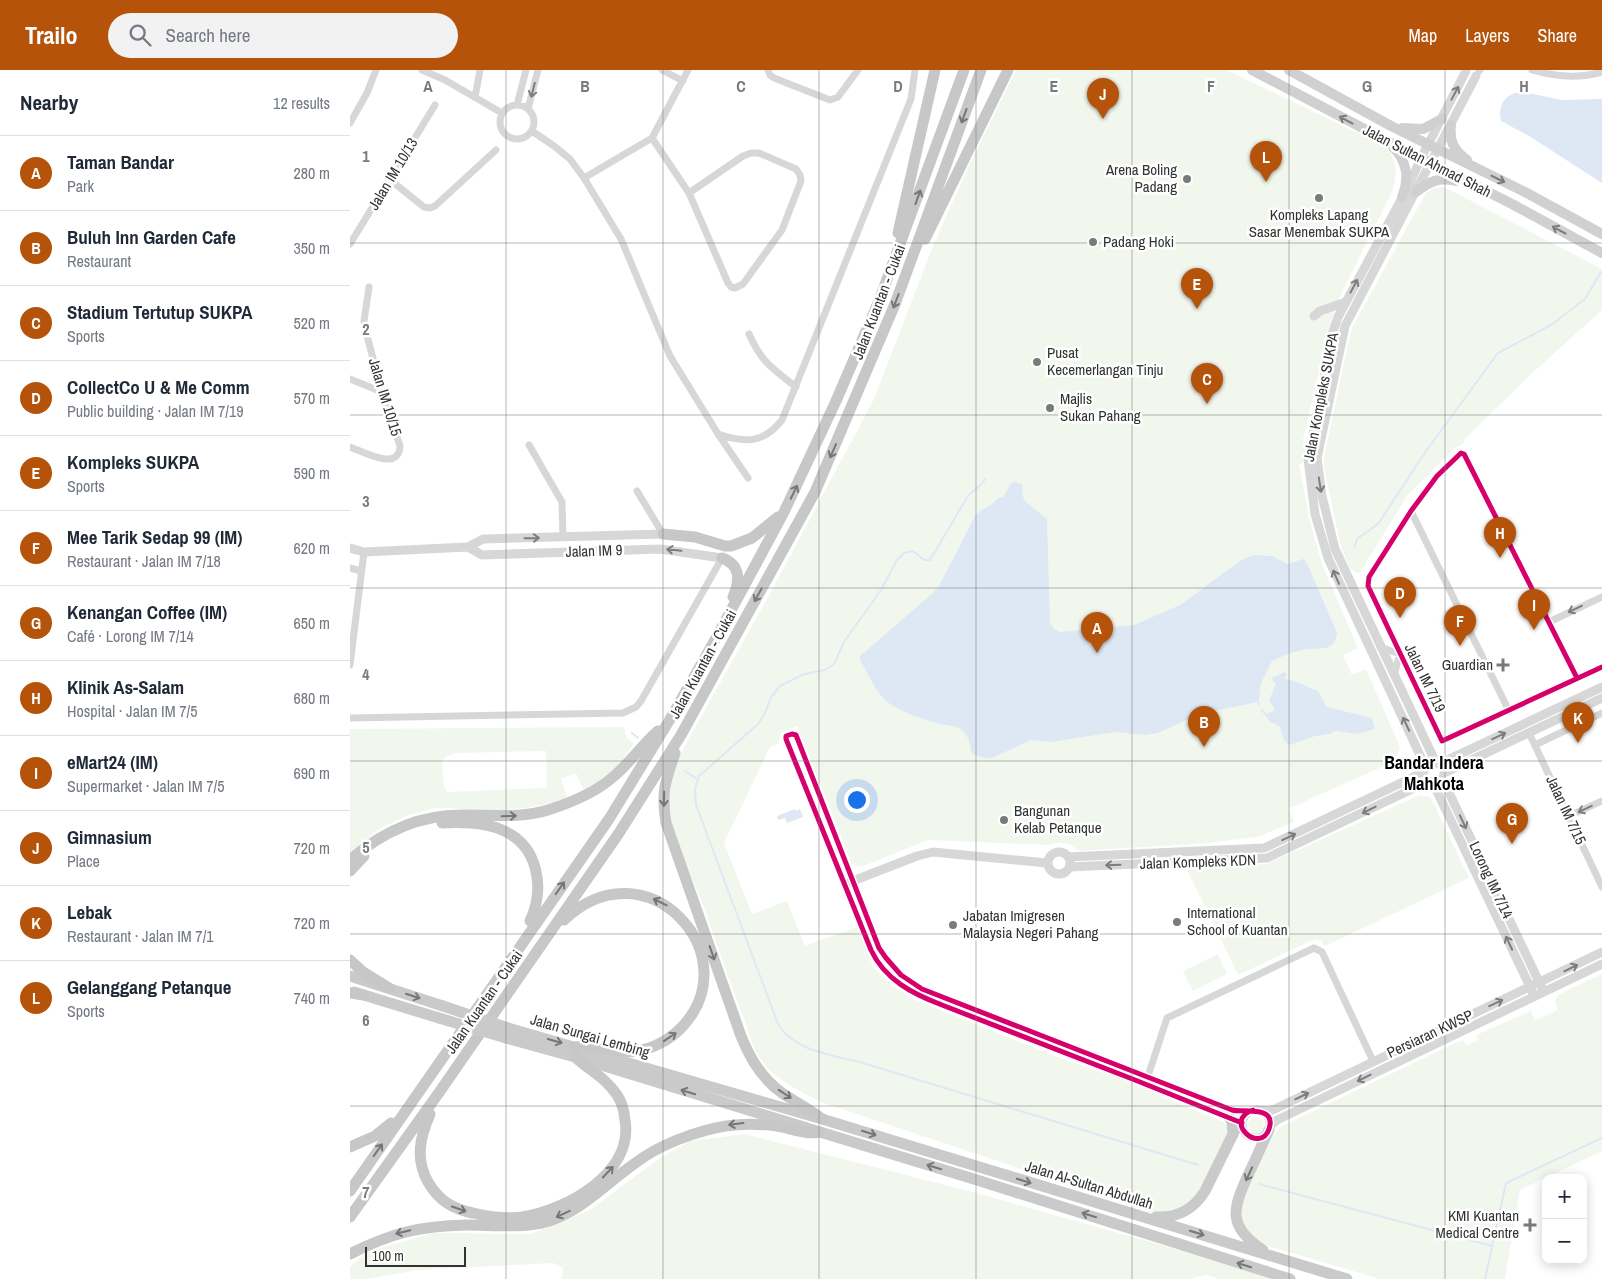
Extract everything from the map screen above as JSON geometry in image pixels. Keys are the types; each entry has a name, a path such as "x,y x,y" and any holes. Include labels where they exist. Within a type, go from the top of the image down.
{"highway":[{"path":"893,264 899,227 935,70"},
{"name":"Jalan Kuantan - Cukai","path":"350,1190 609,819 669,721 715,640 784,512 843,385 893,264 964,70"},
{"name":"Jalan Kuantan - Cukai","path":"350,1217 438,1094 619,833 681,735 815,492 877,349 981,70"},
{"path":"908,269 930,231 1008,70"},
{"path":"663,534 695,537 725,546 732,546 752,538 784,512"},
{"path":"715,640 738,579 733,564 722,558"},
{"path":"350,860 387,832 411,822 434,816 520,816 546,811 570,802 593,791 612,778 669,721"},
{"path":"681,735 664,786 663,803 666,823 748,1056 771,1084 822,1119"},
{"path":"350,871 368,852 384,841 425,825 460,823 489,826 502,830 514,836 523,844 530,853 537,870 538,900 535,912 521,944"},
{"path":"438,1094 422,1132 419,1149 421,1163 425,1177 433,1190 444,1202 464,1211 502,1218 534,1214 572,1200 594,1185 611,1170 620,1156 625,1142 627,1129 624,1111 618,1096 601,1075 574,1052 583,1046 617,1052 638,1051 655,1046 674,1035 688,1022 696,1007 702,989 702,960 699,947 693,934 669,907 641,895 627,893 612,894 593,900 572,912 549,934"},
{"path":"350,960 363,972 389,988"},
{"path":"350,992 364,995"},
{"path":"350,1147 375,1136 403,1114"},
{"path":"350,1254 390,1235 422,1228 468,1225 514,1226 543,1222 563,1215 584,1203 633,1164 656,1150 676,1140 701,1132 745,1123 811,1133 818,1132"}],"main road":[{"name":"Jalan Sultan Ahmad Shah","path":"1252,70 1431,164 1512,204 1602,253"},
{"name":"Jalan Sultan Ahmad Shah","path":"1289,70 1391,126 1525,192 1602,234"},
{"path":"1391,126 1409,130 1423,129 1442,119"},
{"path":"1451,125 1450,135 1454,149 1479,170"},
{"path":"1381,138 1393,147 1404,163 1407,182 1402,197"},
{"path":"1416,192 1432,181 1441,179 1449,179 1474,186"},
{"name":"Jalan Sungai Lembing","path":"350,976 389,988 441,1012"},
{"name":"Jalan Sungai Lembing","path":"364,995 441,1012 574,1052 822,1119"},
{"name":"Jalan Sungai Lembing","path":"574,1052 818,1132"},
{"path":"1229,1117 1232,1122 1233,1135"},
{"name":"Jalan Al-Sultan Abdullah","path":"822,1119 1347,1279"},
{"path":"1142,1216 1162,1218 1174,1216 1188,1210 1199,1201 1206,1191 1236,1127 1242,1124"},
{"path":"1269,1128 1237,1199 1236,1213 1243,1234 1251,1242 1275,1257"},
{"name":"Jalan Al-Sultan Abdullah","path":"818,1132 1023,1194 1290,1279"}],"street":[{"path":"350,123 367,93 376,70"},
{"path":"422,70 445,80 502,114"},
{"path":"475,97 480,70"},
{"path":"517,105 526,70"},
{"path":"528,109 538,70"},
{"path":"662,70 683,81"},
{"path":"584,178 652,138 688,70"},
{"path":"768,70 774,78 830,100 838,97 858,70"},
{"path":"718,434 736,440 748,441 768,434 782,420 911,99 915,70"},
{"path":"1532,70 1574,77 1602,72"},
{"name":"Jalan Kompleks SUKPA","path":"1425,770 1328,558 1315,514 1310,486 1308,455 1335,326 1466,71"},
{"name":"Jalan Kompleks SUKPA","path":"1437,764 1333,546 1322,496 1317,458 1345,326 1478,72"},
{"name":"Jalan IM 10/13","path":"350,244 435,105"},
{"path":"517,105 528,109 534,120 532,131 526,137 519,140 511,139 505,135 500,128 499,121 502,114 511,106 517,105"},
{"path":"532,131 570,160 584,178 621,239 670,356 718,434 748,478"},
{"path":"652,138 689,193 731,287 735,288 743,284 782,230 801,181 800,174 796,169 759,153 751,153 743,156 689,193"},
{"path":"389,179 424,207 430,208 435,206 496,150"},
{"name":"Jalan IM 10/15","path":"350,447 389,460 398,454 400,446 382,392 364,322 369,287"},
{"path":"1314,316 1320,311 1346,302"},
{"path":"749,334 766,363 796,387"},
{"path":"350,379 382,392"},
{"path":"529,445 562,502 563,537"},
{"name":"Jalan IM 7/19","path":"1549,622 1464,454 1461,453 1438,476 1411,511 1368,577 1368,586 1442,741 1602,667"},
{"path":"637,491 663,534"},
{"path":"1411,511 1509,711"},
{"name":"Jalan IM 9","path":"350,548 364,552 468,547 483,539 495,538 663,534"},
{"path":"495,538 491,545 492,550 496,554"},
{"path":"507,553 510,548 508,538"},
{"name":"Jalan IM 9","path":"468,547 482,554 660,549 722,558"},
{"path":"350,666 364,552"},
{"path":"350,718 623,714 636,707 641,701 722,558"},
{"path":"350,568 361,571"},
{"path":"1577,678 1549,622 1602,596"},
{"path":"1380,647 1400,654 1394,675"},
{"path":"1602,687 1437,764 1430,764 1425,770 1425,777 1431,782 1438,782 1443,775 1602,698"},
{"path":"1535,745 1602,713"},
{"name":"Jalan IM 7/15","path":"1529,733 1602,887"},
{"path":"1255,1110 1246,1114 1242,1124 1137,1076 1005,1020 922,988 901,975 879,948 796,735 786,736 873,955 896,982 922,997 1002,1029 1137,1076 1148,1076 1232,1110 1241,1112 1255,1110 1263,1112 1268,1116 1269,1128"},
{"path":"1437,764 1443,775"},
{"name":"Jalan Kompleks KDN","path":"1069,862 1264,848 1425,770"},
{"name":"Lorong IM 7/14","path":"1443,775 1544,992"},
{"name":"Jalan Kompleks KDN","path":"1069,862 1267,858 1431,782"},
{"name":"Lorong IM 7/14","path":"1431,782 1534,996"},
{"path":"1569,816 1602,801"},
{"path":"1264,848 1267,858"},
{"path":"845,884 917,856 933,852 1047,862"},
{"path":"1057,852 1064,853 1069,862 1066,872 1056,874 1051,871 1047,862 1049,856 1057,852"},
{"path":"1148,1076 1167,1018 1314,948 1322,952 1373,1061"},
{"name":"Persiaran KWSP","path":"1255,1110 1268,1111 1275,1109 1602,952"},
{"name":"Persiaran KWSP","path":"1242,1124 1247,1135 1255,1138 1264,1136 1277,1120 1602,964"},
{"path":"1002,1029 1005,1020"},
{"path":"1383,1057 1387,1066"}],"shaded area":[{"path":"1016,70 1227,70 1383,145 1392,155 1396,173 1394,186 1338,300 1303,440 1308,443 1303,463 1299,464 1309,518 1322,564 1358,648 1343,655 1352,675 1366,669 1400,747 1395,761 1288,809 1294,822 1257,837 1207,843 1079,851 1072,846 1062,843 1050,845 928,840 861,867 852,864 797,726 781,733 779,743 770,747 724,843 752,914 787,901 805,946 857,927 874,968 893,986 913,999 1063,1059 1117,1078 1224,1122 1228,1134 1198,1194 1183,1206 1153,1213 821,1102 778,1077 764,1063 753,1046 703,905 678,844 671,824 669,808 670,792 677,760 772,590 874,399 933,246 966,172"},
{"path":"1515,93 1528,93 1562,100 1602,99 1602,183 1529,136 1501,121 1500,112 1504,100"},
{"path":"1442,187 1602,269 1602,310 1528,377 1465,439 1463,444 1455,448 1407,496 1359,574 1350,569 1341,547 1324,468 1324,458 1348,344 1352,328 1426,193"},
{"path":"1014,482 1022,484 1023,497 1026,502 1047,519 1050,623 1054,629 1060,632 1134,625 1180,605 1240,561 1253,555 1272,556 1288,564 1303,559 1306,561 1337,633 1335,640 1328,647 1298,651 1272,661 1261,683 1258,702 1199,714 1158,733 1145,735 1115,732 1051,742 1031,740 992,758 976,755 971,752 968,738 961,729 898,709 883,698 875,688 860,661 860,656 933,593 939,586 976,514 998,498 1004,497 1010,484"},
{"path":"1285,672 1287,675 1285,679 1318,691 1327,707 1372,718 1375,728 1357,734 1335,731 1330,734 1315,736 1290,745 1288,744 1283,738 1280,727 1267,719 1267,714 1275,710 1269,700 1276,684 1272,679"},
{"path":"624,727 627,738 634,743 612,771 584,791 576,773 561,779 568,799 532,807 503,810 435,808 406,816 379,829 350,853 350,729","holes":["546,751 547,788 447,792 444,788 442,761 447,756 456,753"]},
{"path":"1420,795 1430,797 1433,802 1469,878 1329,944 1324,946 1322,941 1315,939 1238,975 1187,870 1266,864"},
{"path":"795,809 796,811 800,809 803,817 787,823 785,818 778,820 777,816"},
{"path":"1218,954 1227,974 1193,991 1183,971"},
{"path":"1602,974 1602,1151 1554,1174 1542,1174 1542,1180 1520,1190 1505,1279 1380,1279 1268,1246 1255,1240 1246,1229 1240,1216 1240,1201 1268,1143 1280,1127 1451,1045 1463,1040 1466,1046 1478,1040 1476,1035 1531,1011 1535,1020 1558,1010 1555,1001 1558,995"},
{"path":"1253,1117 1259,1117 1264,1122 1262,1131 1253,1133 1248,1128 1248,1122"},
{"path":"744,1134 969,1191 1222,1262 1271,1279 1220,1279 1206,1275 1190,1279 562,1279 563,1268 553,1263 418,1270 366,1279 350,1279 350,1267 367,1252 433,1233 531,1234 590,1210 660,1158 691,1141"}],"waterway":[{"path":"1355,546 1357,539 1378,524 1426,451 1498,353 1551,325 1585,299 1601,272"},
{"path":"985,479 968,496 930,560 924,560 913,551 904,553 897,560 881,590 844,642 834,664 825,670 804,674 780,686 771,697 765,713 758,724 699,776 695,789 696,805 778,1024 794,1041 804,1047 827,1055 863,1063 1198,1165"},
{"path":"1262,710 1267,716"},
{"path":"632,733 638,738"},
{"path":"685,771 697,779"},
{"path":"1485,1279 1506,1183 1602,1138"},
{"path":"1259,1184 1492,1246"}],"cycle path":[{"path":"1577,678 1464,454 1461,453 1437,476 1411,511 1369,577 1368,586 1442,741 1602,667"},
{"path":"1242,1123 1135,1080 931,1001 910,991 892,978 877,961 871,950 786,736 796,735 879,948 901,975 922,989 1232,1110 1251,1111 1258,1112 1264,1113 1270,1121 1269,1129 1264,1136 1258,1139 1246,1133 1242,1128 1241,1121 1244,1115 1253,1110"}],"place":[{"name":"Gimnasium","path":"1103,119"},
{"name":"Arena Boling Padang","path":"1187,179"},
{"name":"Gelanggang Petanque","path":"1266,182"},
{"name":"Kompleks Lapang Sasar Menembak SUKPA","path":"1319,198"},
{"name":"Padang Hoki","path":"1093,242"},
{"name":"Kompleks SUKPA","path":"1197,309"},
{"name":"Pusat Kecemerlangan Tinju","path":"1037,362"},
{"name":"Stadium Tertutup SUKPA","path":"1207,404"},
{"name":"Majlis Sukan Pahang","path":"1050,408"},
{"name":"Klinik As-Salam","path":"1500,558"},
{"name":"CollectCo U & Me Comm","path":"1400,618"},
{"name":"eMart24 (IM)","path":"1534,630"},
{"name":"Mee Tarik Sedap 99 (IM)","path":"1460,646"},
{"name":"Taman Bandar","path":"1097,653"},
{"name":"Guardian","path":"1503,665"},
{"name":"Lebak","path":"1578,743"},
{"name":"Buluh Inn Garden Cafe","path":"1204,747"},
{"name":"Bangunan Kelab Petanque","path":"1004,820"},
{"name":"Kenangan Coffee (IM)","path":"1512,844"},
{"name":"International School of Kuantan","path":"1177,922"},
{"name":"Jabatan Imigresen Malaysia Negeri Pahang","path":"953,925"},
{"name":"KMI Kuantan Medical Centre","path":"1530,1225"}],"district":[{"name":"Bandar Indera Mahkota","path":"1434,773"}]}
